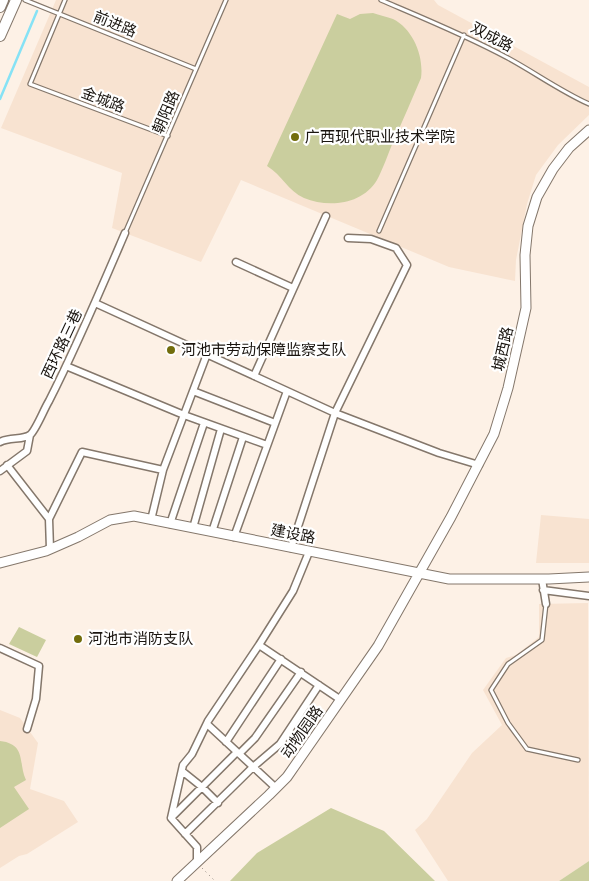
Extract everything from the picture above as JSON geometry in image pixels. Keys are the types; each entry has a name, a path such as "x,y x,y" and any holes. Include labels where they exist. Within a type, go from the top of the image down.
{"main road":[{"path":"0,8 3,0"},
{"path":"0,36 16,0"}],"street":[{"name":"城西路","path":"420,574 479,466 494,434 508,388 526,308 525,255 528,226 537,197 553,168 568,148 589,130"},
{"path":"254,376 326,216"},
{"name":"西环路三巷","path":"0,470 27,451 30,435 66,366 126,233"},
{"path":"291,548 336,413 408,265 396,248 371,239 348,238"},
{"path":"236,262 293,288"},
{"path":"95,302 336,413 439,453 479,466"},
{"path":"151,520 163,470 207,354"},
{"path":"66,366 204,423 267,446"},
{"path":"234,537 287,390"},
{"path":"193,391 275,423"},
{"path":"170,524 204,423"},
{"path":"193,528 221,429"},
{"path":"0,442 30,435"},
{"path":"212,532 243,436"},
{"path":"50,549 49,520 82,452 163,470"},
{"path":"8,465 49,520"},
{"name":"建设路","path":"0,563 50,549 110,520 134,516 449,579 589,577"},
{"path":"171,818 184,765 192,754 207,724 293,591 309,552"},
{"name":"动物园路","path":"176,881 287,777 378,646 420,574"},
{"path":"542,579 546,604"},
{"path":"543,590 589,596"},
{"path":"259,644 341,700"},
{"path":"0,648 39,666 36,699 27,728"},
{"path":"226,742 281,659"},
{"path":"171,818 256,738 301,672"},
{"path":"185,834 253,767 280,744 319,685"},
{"path":"207,724 276,788"},
{"path":"182,771 218,803"},
{"path":"171,818 197,846 197,862"}],"lane":[{"name":"前进路","path":"26,0 196,69"},
{"path":"59,14 65,0"},
{"name":"朝阳路","path":"126,233 226,0"},
{"name":"双成路","path":"381,0 464,35 589,104"},
{"name":"金城路","path":"59,14 30,84 168,136"},
{"path":"379,231 464,35"},
{"path":"546,604 542,640 508,664 491,690 508,723 527,749 578,760"}],"path":[{"path":"197,862 215,881"}],"shaded area":[{"name":"广西现代职业技术学院","path":"56,0 434,0 438,5 589,87 589,115 558,145 536,175 527,204 516,260 515,281 449,267 241,180 201,262 112,228 122,173 1,128"},
{"path":"541,515 589,519 589,563 536,563"},
{"path":"588,603 589,861 559,881 448,881 415,830 427,819 472,753 502,725 483,690 506,658 516,655 539,637 539,604"},
{"path":"0,710 20,718 38,743 30,789 64,801 78,822 27,854 19,856 0,868"}],"green space":[{"path":"373,13 393,19 406,29 419,52 421,78 377,180 371,188 363,195 344,202 323,203 304,198 298,195 267,166 337,14 350,19 360,14"},
{"path":"19,627 46,640 37,657 9,644"},
{"path":"0,741 9,743 18,750 26,780 14,787 29,809 0,828"},
{"path":"331,808 384,831 435,881 230,881 257,853"},
{"path":"589,861 589,881 559,881"}],"waterway":[{"path":"0,99 37,11"}],"place":[{"name":"广西现代职业技术学院","path":"295,137"},
{"name":"河池市劳动保障监察支队","path":"171,350"},
{"name":"河池市消防支队","path":"78,639"}]}
